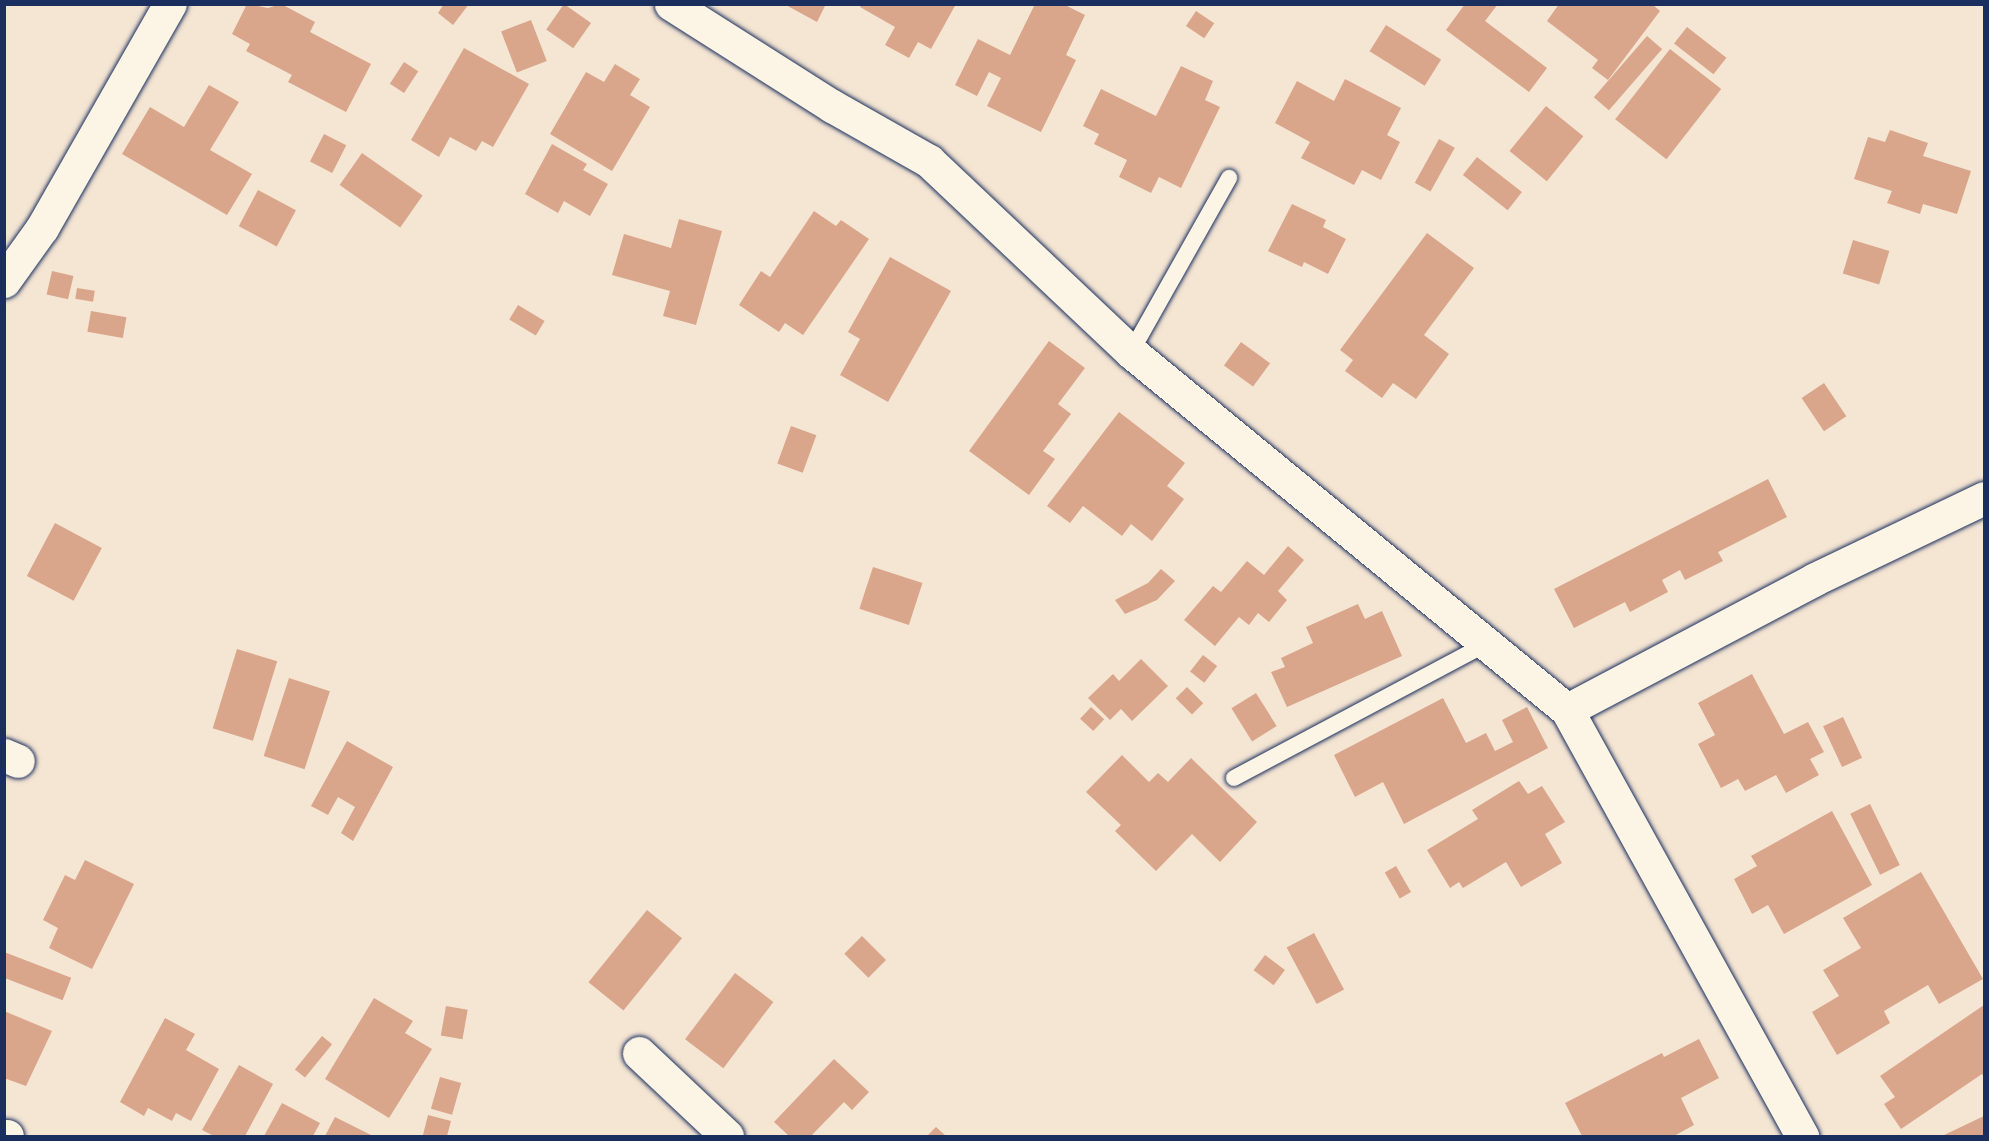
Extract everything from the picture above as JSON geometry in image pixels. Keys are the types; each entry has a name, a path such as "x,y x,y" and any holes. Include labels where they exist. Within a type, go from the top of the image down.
{"street":[{"path":"4,281 42,228 170,4"},
{"path":"671,4 832,106 929,161 1131,352 1567,710 1802,1137"},
{"path":"1567,710 1815,579 1984,498"},
{"path":"639,1053 727,1137"}],"lane":[{"path":"1131,352 1229,178"},
{"path":"1234,778 1488,643"}],"building":[{"path":"247,4 268,8 281,4 315,22 310,32 371,64 346,112 288,82 292,75 246,51 250,44 232,34"},
{"path":"444,4 469,4 453,25 438,13"},
{"path":"564,4 591,23 573,48 546,29"},
{"path":"784,4 826,4 817,22"},
{"path":"862,4 956,4 931,49 918,42 909,58 885,45 895,27 860,7"},
{"path":"1035,4 1063,4 1085,15 1066,55 1076,60 1041,132 987,106 1001,78 989,72 977,96 955,85 978,39 1010,55"},
{"path":"1465,4 1498,4 1485,21 1547,68 1529,92 1446,30"},
{"path":"1559,4 1652,4 1660,11 1608,80 1592,68 1598,60 1547,21"},
{"path":"1196,11 1214,23 1204,38 1186,26"},
{"path":"531,20 547,61 517,73 501,31"},
{"path":"1386,25 1441,59 1425,86 1370,51"},
{"path":"1687,27 1726,58 1713,74 1674,44"},
{"path":"1647,36 1662,49 1609,110 1594,97"},
{"path":"464,48 529,84 493,147 482,141 476,151 450,137 439,157 411,140"},
{"path":"1670,49 1721,89 1666,159 1615,119"},
{"path":"404,62 418,71 404,93 390,84"},
{"path":"615,64 640,79 630,95 650,107 612,171 550,134 586,72 604,82"},
{"path":"1181,66 1213,81 1205,100 1220,107 1181,188 1159,177 1151,193 1119,177 1127,160 1094,144 1099,134 1083,126 1101,89 1156,116"},
{"path":"1345,79 1401,108 1387,135 1400,142 1381,180 1362,170 1354,185 1301,158 1310,142 1275,123 1297,81 1334,101"},
{"path":"209,85 239,102 210,150 252,174 227,215 122,154 150,107 184,127"},
{"path":"1546,106 1583,136 1547,181 1509,151"},
{"path":"1890,130 1928,143 1923,156 1971,171 1957,214 1923,204 1920,214 1887,203 1892,191 1854,179 1868,137 1885,142"},
{"path":"324,134 346,145 332,173 310,162"},
{"path":"1439,139 1455,148 1431,191 1415,183"},
{"path":"552,144 587,164 583,170 608,184 590,216 564,201 558,213 525,194"},
{"path":"362,153 423,195 400,227 340,185"},
{"path":"1477,157 1522,192 1508,210 1463,175"},
{"path":"258,190 296,210 277,246 239,226"},
{"path":"1292,204 1326,220 1323,227 1346,239 1328,274 1304,262 1302,267 1268,251"},
{"path":"814,211 836,226 841,220 869,239 803,335 785,323 779,332 739,305 761,271 770,277"},
{"path":"679,219 722,231 696,325 663,316 670,291 612,275 624,234 671,248"},
{"path":"1427,233 1474,268 1424,335 1449,354 1416,399 1393,383 1382,398 1345,371 1353,360 1340,350"},
{"path":"1853,240 1889,251 1879,285 1843,273"},
{"path":"890,257 951,291 888,402 840,375 860,339 848,332"},
{"path":"52,271 73,276 68,299 47,294"},
{"path":"77,288 95,291 93,302 75,299"},
{"path":"518,305 545,321 536,336 509,320"},
{"path":"91,311 126,317 123,338 87,332"},
{"path":"1049,341 1085,368 1058,404 1071,414 1043,451 1055,459 1029,495 969,451"},
{"path":"1241,342 1270,363 1253,387 1224,365"},
{"path":"1824,383 1846,416 1824,431 1802,398"},
{"path":"1119,412 1185,463 1167,486 1184,499 1152,541 1131,524 1122,536 1083,506 1070,523 1047,506"},
{"path":"791,426 816,435 803,473 777,464"},
{"path":"1768,479 1787,517 1718,552 1723,561 1685,580 1680,570 1662,580 1668,592 1630,612 1625,602 1574,628 1554,589"},
{"path":"55,523 102,548 74,601 27,576"},
{"path":"1288,546 1304,560 1278,591 1287,600 1269,622 1258,613 1249,625 1239,617 1215,646 1184,620 1213,586 1221,592 1247,561 1264,575"},
{"path":"873,567 922,583 909,625 859,609"},
{"path":"1161,569 1175,581 1157,600 1125,614 1115,600 1148,583"},
{"path":"1358,604 1365,619 1382,611 1402,656 1287,707 1271,672 1285,667 1281,658 1313,643 1306,627"},
{"path":"237,649 277,661 253,741 213,728"},
{"path":"1203,655 1217,666 1204,683 1190,672"},
{"path":"1141,659 1168,686 1132,721 1121,709 1110,720 1088,698 1113,674 1119,681"},
{"path":"1752,674 1784,734 1808,722 1824,752 1810,759 1819,775 1786,793 1776,775 1745,791 1738,779 1721,788 1698,744 1715,735 1698,703"},
{"path":"289,678 330,691 305,769 264,756"},
{"path":"1187,687 1203,703 1192,715 1176,698"},
{"path":"1256,693 1277,726 1252,741 1231,708"},
{"path":"1443,698 1466,743 1486,733 1495,751 1513,742 1502,720 1527,707 1548,748 1404,824 1383,782 1355,797 1334,755"},
{"path":"1091,707 1104,719 1093,731 1080,719"},
{"path":"1843,717 1862,758 1842,767 1823,726"},
{"path":"347,741 393,767 353,841 341,833 355,807 338,797 328,815 311,806"},
{"path":"1122,755 1149,782 1158,773 1168,782 1191,758 1257,822 1220,862 1192,834 1156,871 1115,831 1121,825 1086,792"},
{"path":"1519,781 1528,794 1542,786 1565,822 1545,834 1562,863 1521,887 1506,862 1463,888 1459,882 1450,888 1427,850 1478,819 1472,810"},
{"path":"1870,804 1900,865 1880,875 1850,814"},
{"path":"1832,811 1872,885 1784,934 1768,905 1752,914 1734,879 1757,866 1751,856"},
{"path":"85,860 134,884 92,969 49,948 58,928 43,920 65,875 75,880"},
{"path":"1396,866 1411,892 1400,898 1385,872"},
{"path":"1921,872 1983,979 1939,1004 1928,985 1884,1011 1890,1023 1837,1055 1812,1012 1839,996 1823,970 1861,948 1843,918"},
{"path":"647,910 682,938 623,1011 588,982"},
{"path":"1314,933 1344,990 1317,1004 1287,948"},
{"path":"862,936 886,960 868,978 844,954"},
{"path":"4,952 71,978 63,1000 4,978"},
{"path":"1265,955 1285,970 1274,985 1254,970"},
{"path":"735,973 773,1002 723,1068 685,1039"},
{"path":"374,998 413,1021 405,1033 432,1049 389,1118 325,1079"},
{"path":"1984,1005 1984,1077 1982,1074 1901,1129 1884,1104 1895,1097 1880,1076"},
{"path":"446,1006 468,1010 462,1039 441,1036"},
{"path":"4,1011 52,1031 26,1086 4,1078"},
{"path":"165,1018 195,1034 186,1050 219,1069 191,1121 176,1113 172,1121 148,1108 144,1116 120,1102"},
{"path":"322,1036 332,1044 305,1078 295,1069"},
{"path":"1699,1039 1719,1078 1681,1098 1694,1125 1674,1136 1582,1136 1565,1103 1662,1053 1664,1057"},
{"path":"834,1059 869,1092 852,1110 844,1102 811,1136 789,1136 774,1122"},
{"path":"239,1065 273,1084 245,1136 214,1136 202,1130"},
{"path":"440,1077 461,1083 452,1115 431,1109"},
{"path":"282,1103 320,1123 313,1136 264,1136"},
{"path":"428,1115 451,1121 447,1136 423,1135"},
{"path":"1984,1116 1984,1136 1942,1136"},
{"path":"335,1117 373,1136 325,1136"},
{"path":"936,1127 946,1136 927,1136"}]}
